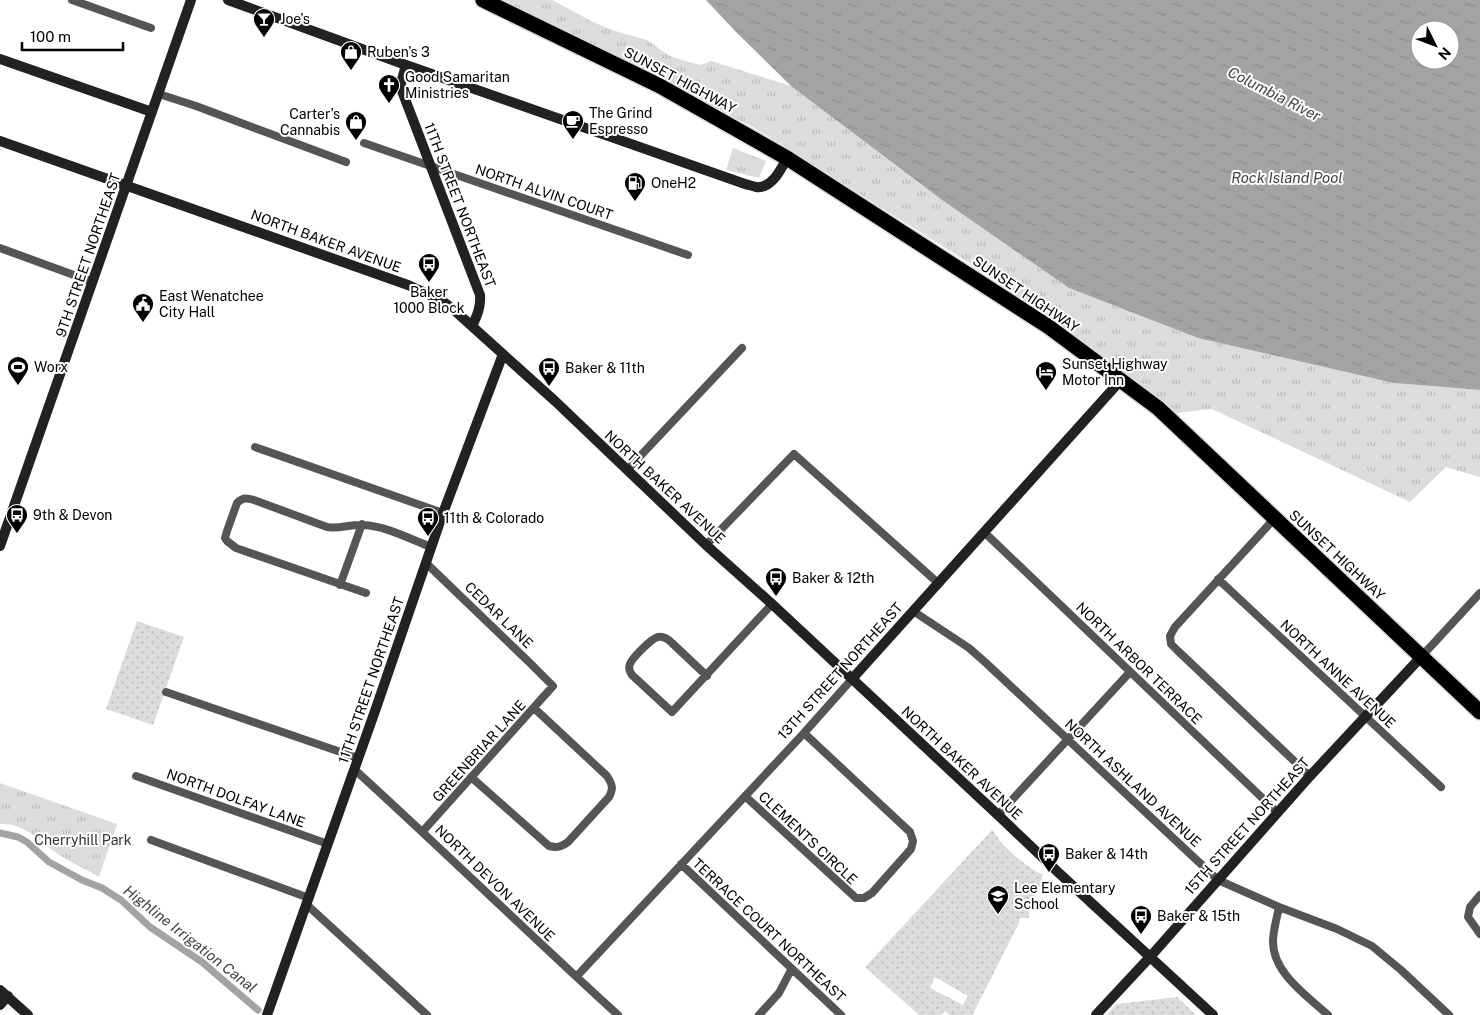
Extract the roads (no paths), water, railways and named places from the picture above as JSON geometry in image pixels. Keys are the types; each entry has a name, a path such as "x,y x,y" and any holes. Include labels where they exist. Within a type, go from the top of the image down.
{"highway":[{"name":"SUNSET HIGHWAY","path":"483,0 660,86 787,158 1049,327 1158,408 1480,712"}],"main road":[{"name":"9TH STREET NORTHEAST","path":"0,546 191,0"},
{"path":"228,0 406,65 759,187 769,183 779,173 787,158"},
{"path":"0,59 152,112"},
{"name":"11TH STREET NORTHEAST","path":"406,65 400,83 402,91 429,166 480,295 478,314 472,326"},
{"name":"NORTH BAKER AVENUE","path":"0,141 408,285 441,300 555,401 706,545 772,604 1213,1015"},
{"name":"11TH STREET NORTHEAST","path":"267,1015 443,513 503,354"},
{"name":"13TH STREET NORTHEAST","path":"852,679 1121,380"},
{"name":"15TH STREET NORTHEAST","path":"1096,1015 1150,957 1310,776 1422,657"},
{"path":"0,1004 4,993 28,1015"}],"street":[{"path":"72,0 151,28"},
{"path":"159,94 346,162"},
{"name":"NORTH ALVIN COURT","path":"364,143 688,255"},
{"path":"0,248 92,282"},
{"path":"627,470 742,348"},
{"path":"255,447 443,513"},
{"path":"706,545 794,454 938,583"},
{"path":"366,593 236,548 225,538 237,503 245,498 254,500 327,527 334,528 362,524 388,531 431,547"},
{"path":"1275,518 1175,627 1170,636 1171,644 1310,776"},
{"path":"340,585 362,524"},
{"name":"NORTH ARBOR TERRACE","path":"984,532 1278,812"},
{"name":"CEDAR LANE","path":"426,563 553,686"},
{"name":"NORTH ANNE AVENUE","path":"1218,579 1441,787"},
{"path":"1422,657 1480,593"},
{"path":"707,676 672,643 660,636 649,642 633,659 629,670 672,712 707,676 772,604"},
{"name":"NORTH ASHLAND AVENUE","path":"913,612 970,648 1218,880 1372,946 1449,1015"},
{"path":"998,815 1130,672"},
{"name":"13TH STREET NORTHEAST","path":"577,976 852,679"},
{"name":"GREENBRIAR LANE","path":"423,832 553,686"},
{"path":"166,692 358,758"},
{"path":"472,777 549,846 556,848 568,842 609,797 613,786 607,776 534,708"},
{"name":"CLEMENTS CIRCLE","path":"744,796 856,898 864,898 872,893 911,849 913,840 910,832 804,732"},
{"name":"NORTH DEVON AVENUE","path":"354,769 618,1015"},
{"name":"NORTH DOLFAY LANE","path":"136,776 328,844"},
{"path":"151,840 308,901 427,1015"},
{"name":"TERRACE COURT NORTHEAST","path":"680,864 841,1015"},
{"path":"1480,895 1470,907 1468,917 1480,934"},
{"path":"1279,907 1273,942 1278,962 1290,980 1328,1015"},
{"path":"759,1015 779,992 791,970"},
{"path":"604,1015 611,1008"}],"water":[{"name":"Rock Island Pool","path":"706,0 1480,0 1480,390 1394,383 1198,338 1069,288 942,200 791,86"}],"waterway":[{"name":"Highline Irrigation Canal","path":"0,833 18,837 27,842 49,862 82,880 102,888 121,900 150,927 202,962 258,1010"}],"place":[{"name":"Joe's","path":"264,38"},
{"name":"Ruben's 3","path":"351,71"},
{"name":"Good Samaritan Ministries","path":"389,104"},
{"name":"The Grind Espresso","path":"573,140"},
{"name":"Carter's Cannabis","path":"356,141"},
{"name":"OneH2","path":"635,202"},
{"name":"Baker 1000 Block","path":"429,283"},
{"name":"East Wenatchee City Hall","path":"143,323"},
{"name":"Worx","path":"18,386"},
{"name":"Baker & 11th","path":"549,387"},
{"name":"Sunset Highway Motor Inn","path":"1046,391"},
{"name":"9th & Devon","path":"17,534"},
{"name":"11th & Colorado","path":"428,537"},
{"name":"Baker & 12th","path":"776,597"},
{"name":"Baker & 14th","path":"1049,873"},
{"name":"Lee Elementary School","path":"998,915"},
{"name":"Baker & 15th","path":"1141,935"}],"water label":[{"name":"Columbia River","path":"1274,94"}],"park label":[{"name":"Cherryhill Park","path":"83,840"}]}
